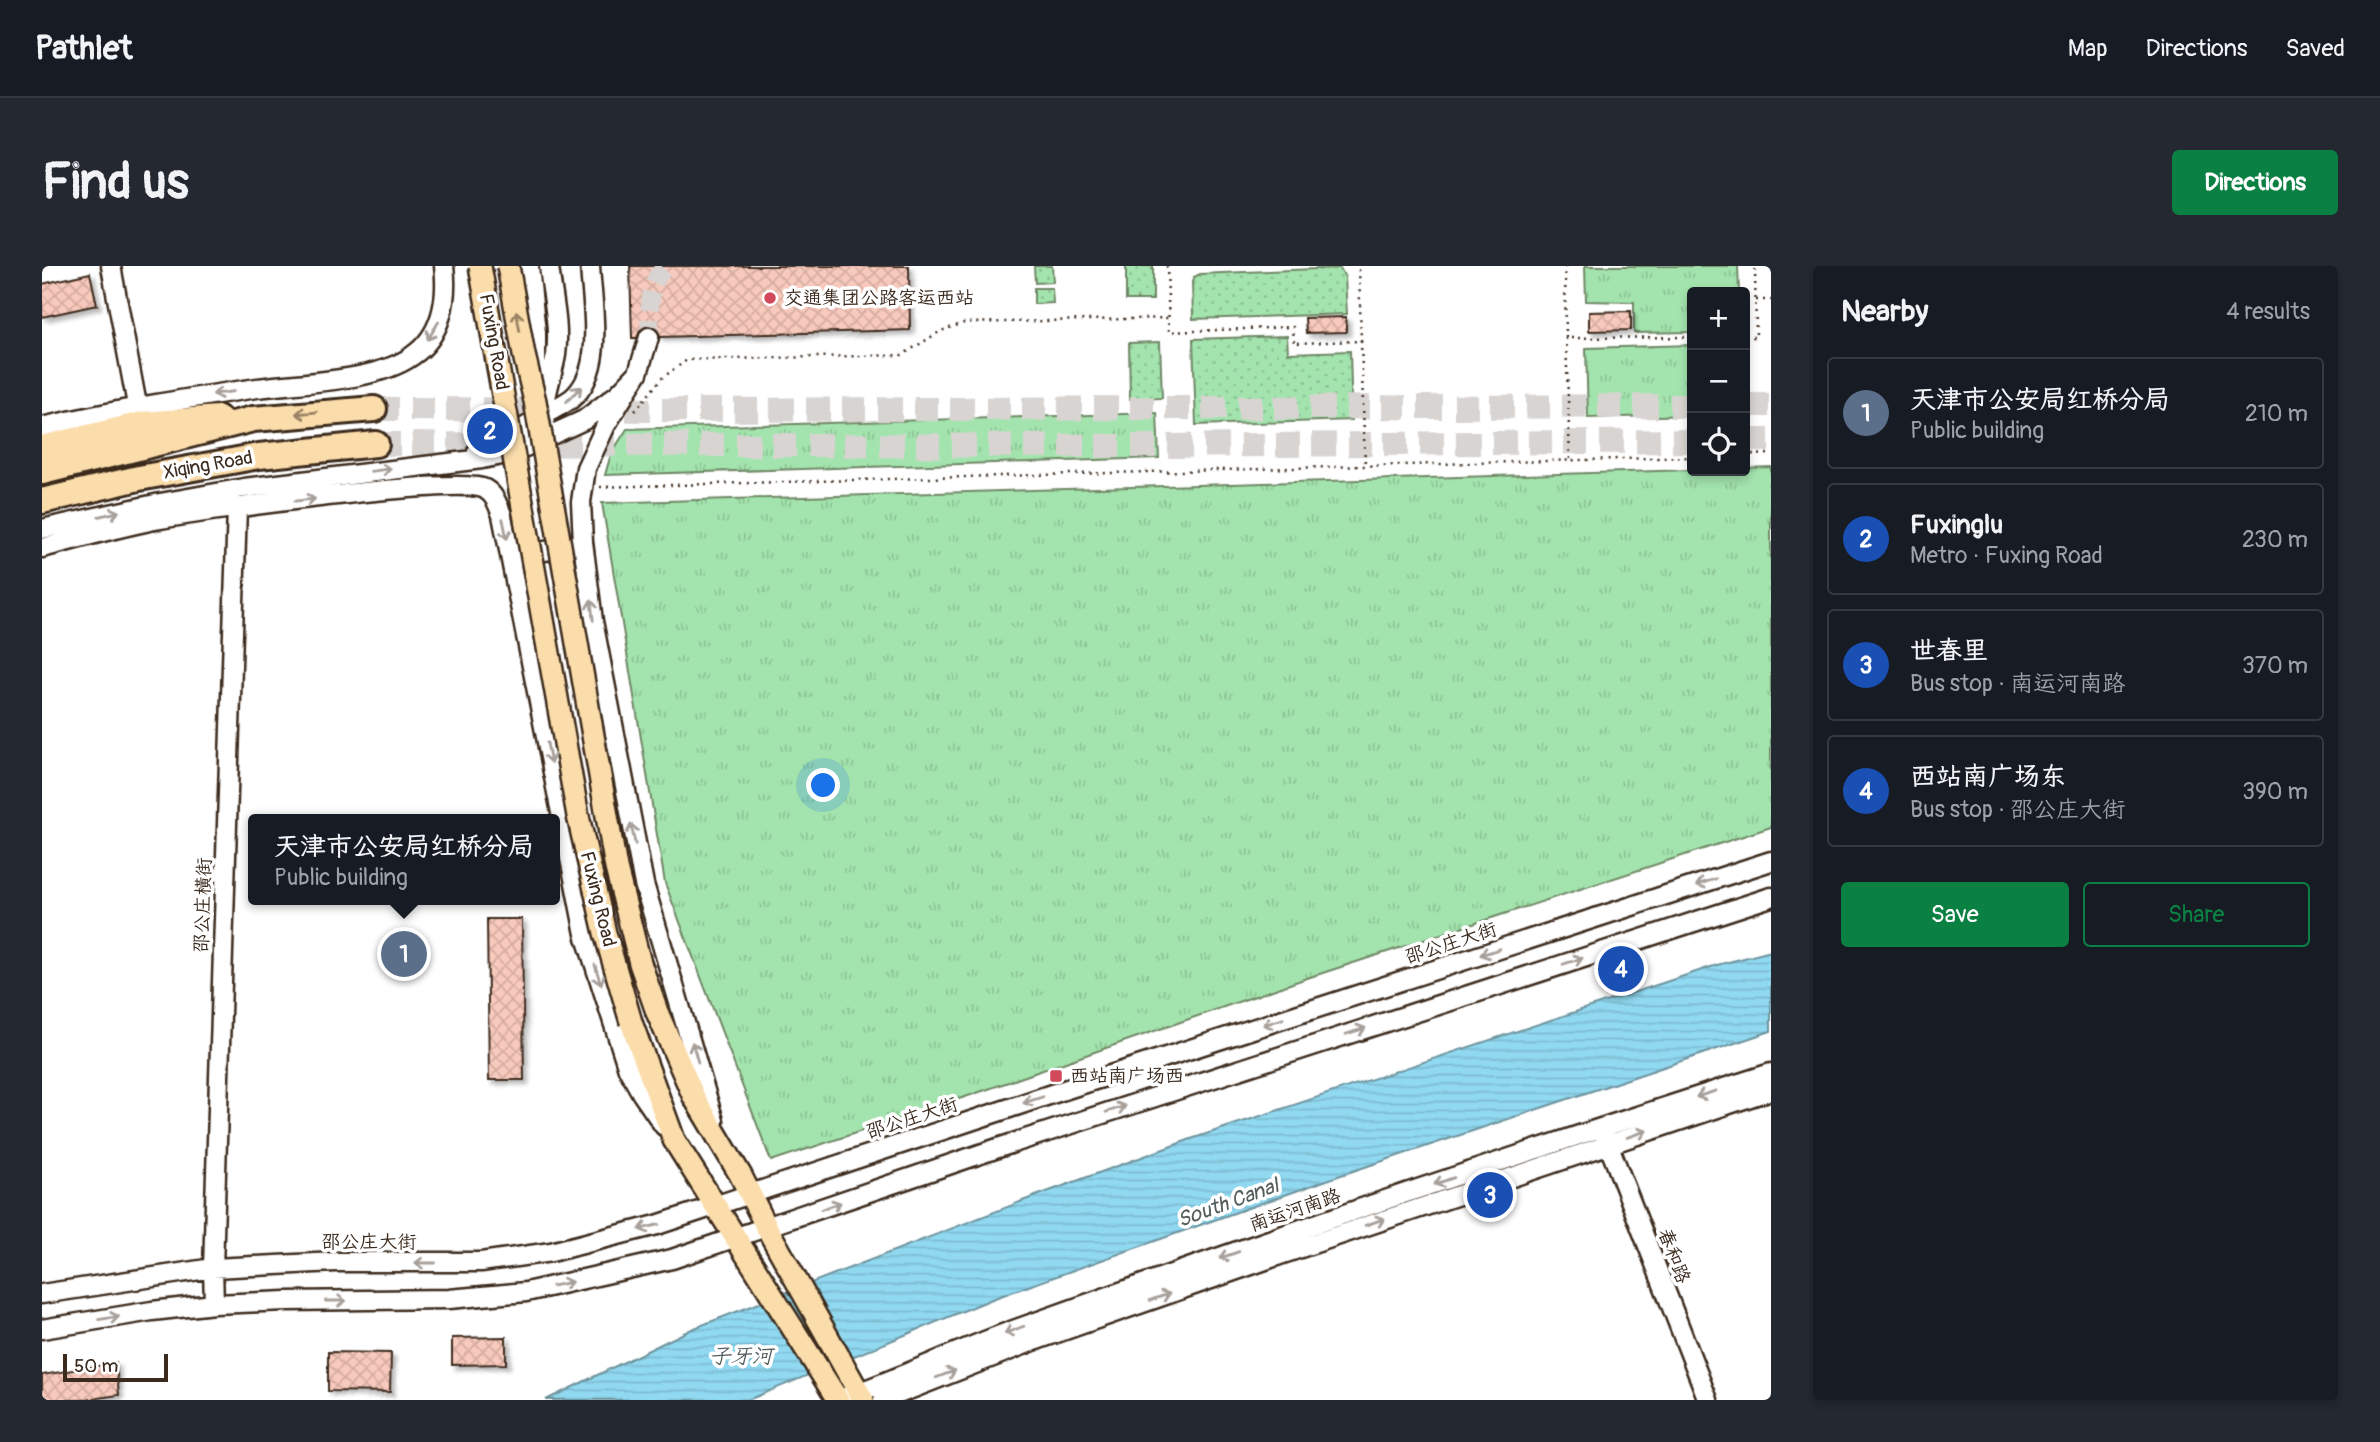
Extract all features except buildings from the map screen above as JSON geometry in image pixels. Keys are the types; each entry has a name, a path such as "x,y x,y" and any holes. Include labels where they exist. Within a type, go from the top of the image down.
{"highway":[{"name":"Xiqing Road","path":"42,472 253,419 374,409"},
{"path":"42,448 165,421 253,419"},
{"name":"Xiqing Road","path":"42,501 139,478 236,460 376,444"}],"main road":[{"name":"Fuxing Road","path":"480,266 578,816 605,933 631,1022 674,1140 836,1396"},
{"name":"Fuxing Road","path":"508,266 524,355 540,408 616,868 640,963 657,1012 694,1097 862,1392"}],"street":[{"path":"111,266 137,405"},
{"path":"42,427 137,405 357,375 394,366 413,356 430,338 441,318 446,297 444,266"},
{"path":"530,266 540,408 547,438"},
{"path":"540,408 555,357 557,340 549,266"},
{"path":"427,466 480,451 506,440 540,408 572,398 590,372 594,342 590,266"},
{"path":"649,337 638,373 606,425 586,468 581,502 583,542 593,621 644,884 720,1142"},
{"path":"42,529 244,488 512,453 584,420 618,394 638,373"},
{"path":"42,548 160,519 237,507 409,488 477,486 484,488 497,500 585,934 628,1069 674,1140"},
{"name":"邵公庄横街","path":"214,1304 237,507"},
{"path":"511,559 583,542"},
{"name":"邵公庄大街","path":"42,1294 213,1268 336,1262 481,1262 551,1252 657,1225 1771,861"},
{"path":"42,1329 214,1304 449,1300 526,1292 672,1259 998,1148 1771,897"},
{"name":"南运河南路","path":"836,1396 862,1392 1014,1330 1602,1127 1771,1073"},
{"name":"南运河南路","path":"883,1400 1058,1333 1280,1255 1771,1090"},
{"name":"春和路","path":"1602,1127 1708,1400"}],"path":[{"path":"1167,266 1169,332 1293,327 1294,343 1362,341"},
{"path":"1359,266 1364,466"},
{"path":"1565,266 1570,461"},
{"path":"1750,337 1756,337 1755,266"},
{"path":"1756,300 1771,300"},
{"path":"632,415 662,377 687,360 902,355 941,331 964,323 1169,318"},
{"path":"1566,338 1687,337"},
{"path":"1750,455 1771,454"},
{"path":"597,487 1687,457"}],"green space":[{"path":"1034,266 1052,266 1053,282 1035,283"},
{"path":"1126,266 1153,266 1153,300 1126,300"},
{"path":"1585,266 1738,266 1739,287 1687,287 1687,332 1634,333 1634,302 1586,301"},
{"path":"1340,268 1345,277 1347,314 1193,319 1192,282 1194,277 1200,274"},
{"path":"1034,288 1052,288 1053,303 1034,304"},
{"path":"1287,336 1288,353 1350,351 1352,420 1196,425 1193,339"},
{"path":"1160,342 1162,398 1130,399 1129,343"},
{"path":"1687,345 1687,415 1588,418 1586,348"},
{"path":"1157,413 1159,458 605,475 611,454 627,429"},
{"path":"1771,467 1771,827 1301,980 971,1095 771,1161 665,883 602,503 1687,470 1687,476 1750,476 1750,468"}],"water":[{"name":"子牙河","path":"1771,951 1771,1031 1341,1175 992,1299 748,1400 546,1400 692,1329 1191,1139 1717,965"}],"tunnel":[{"path":"649,337 653,289 660,272 667,266"},
{"path":"1750,405 1771,405"},
{"path":"374,409 1687,406"},
{"path":"1750,440 1771,440"},
{"path":"376,444 1160,446 1687,441"}],"place":[{"name":"交通集团公路客运西站","path":"770,298"},
{"name":"Fuxinglu","path":"490,431"},
{"name":"天津市公安局红桥分局","path":"404,954"},
{"name":"西站南广场东","path":"1621,969"},
{"name":"西站南广场西","path":"1056,1076"},
{"name":"世春里","path":"1490,1195"}],"water label":[{"name":"South Canal","path":"1228,1203"}]}
